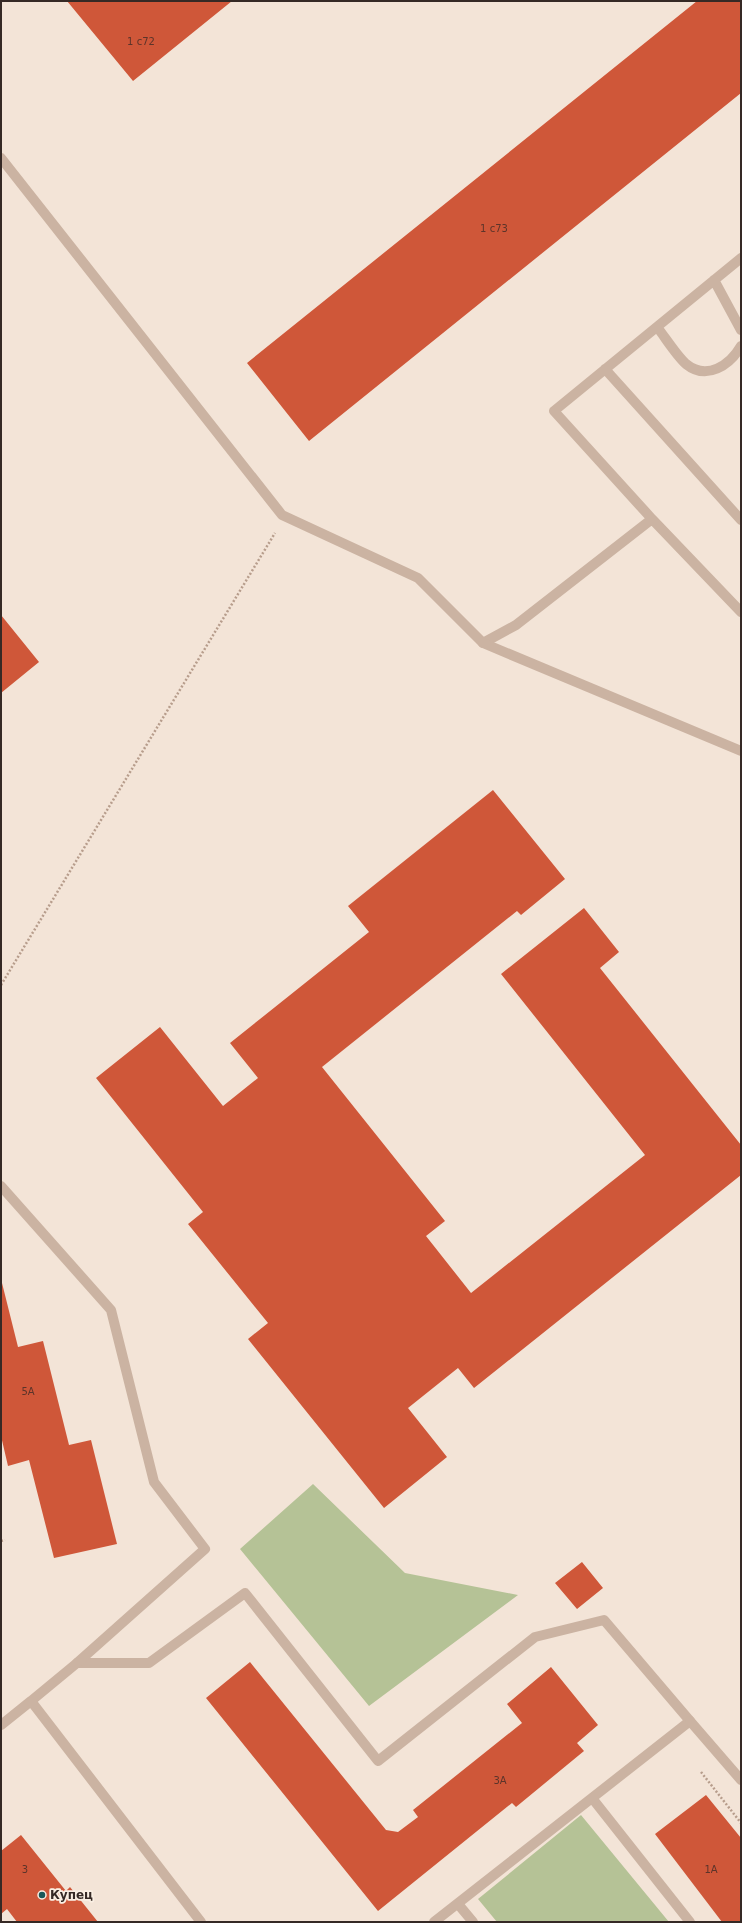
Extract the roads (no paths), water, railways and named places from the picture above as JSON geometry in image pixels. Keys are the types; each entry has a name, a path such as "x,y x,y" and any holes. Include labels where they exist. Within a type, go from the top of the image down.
{"street":[{"path":"1,158 282,515 418,578 483,643 741,751"},
{"path":"741,258 554,411 652,519 741,612"},
{"path":"714,280 741,330"},
{"path":"657,327 687,364 704,371 718,369 735,357 741,346"},
{"path":"605,369 741,520"},
{"path":"483,643 516,625 652,519"},
{"path":"1,1186 111,1310 154,1482 205,1549 77,1663 1,1725"},
{"path":"77,1663 149,1663 245,1593 378,1761 535,1637 604,1620 741,1780"},
{"path":"31,1701 201,1922"},
{"path":"434,1922 690,1721"},
{"path":"592,1798 690,1922"},
{"path":"458,1904 473,1922"}],"place":[{"name":"Купец","path":"42,1895"}]}
